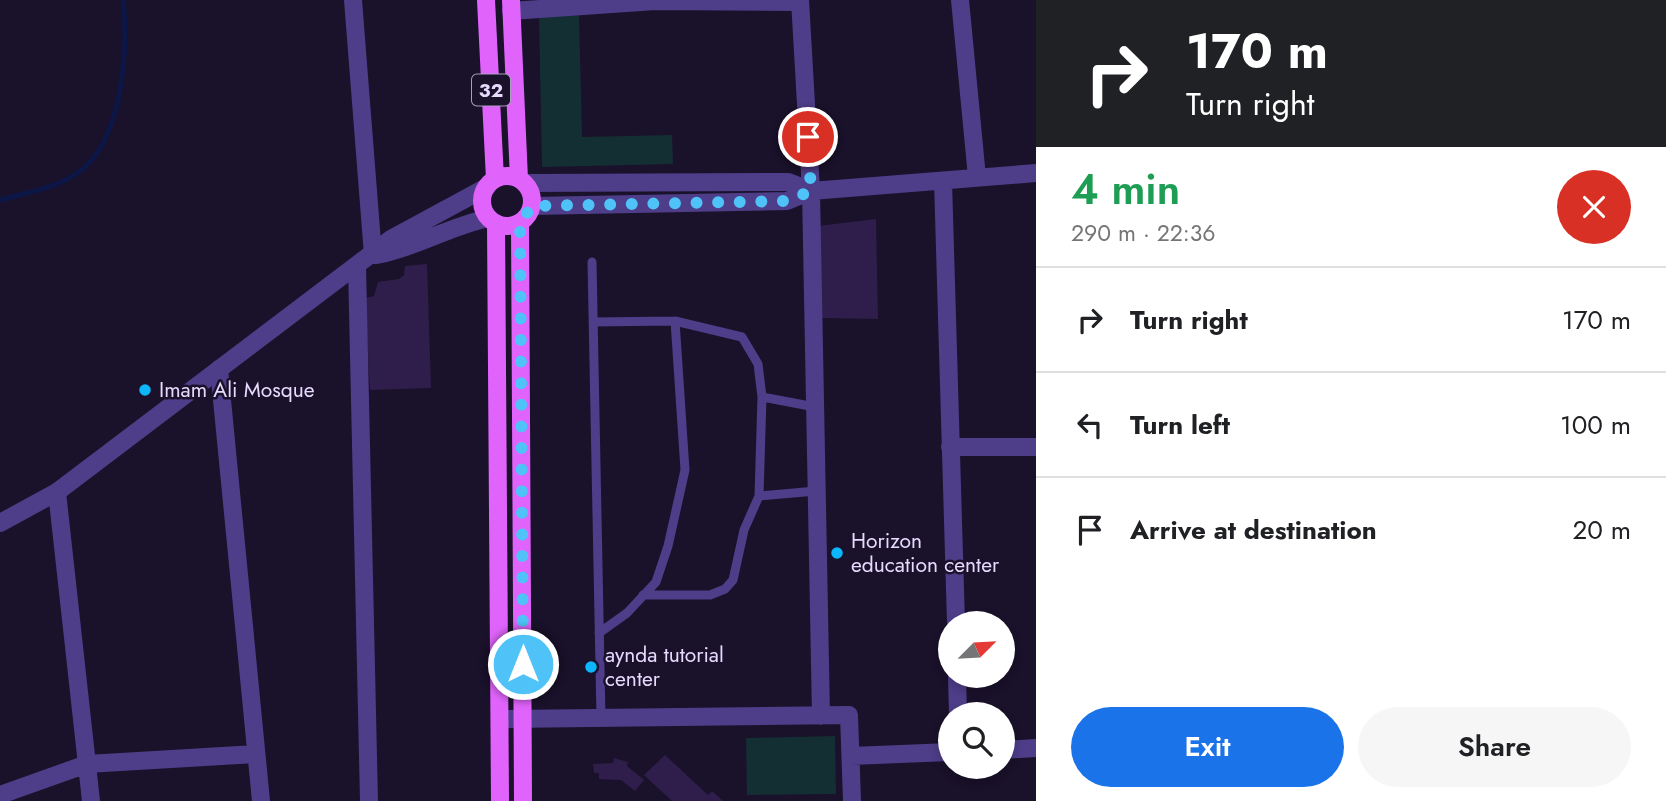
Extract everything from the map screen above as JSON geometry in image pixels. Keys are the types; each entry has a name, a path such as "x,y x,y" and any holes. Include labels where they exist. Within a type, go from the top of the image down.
{"main road":[{"name":"32","path":"486,0 491,183 483,203 492,221 502,719 500,801"},
{"name":"32","path":"511,5 522,181 532,198 532,206"},
{"path":"491,183 507,176 522,181"},
{"path":"523,801 520,223 532,206"},
{"path":"492,221 508,226 520,223"}],"street":[{"path":"353,0 373,255"},
{"path":"960,0 977,177"},
{"path":"511,5 800,1 811,191 821,716"},
{"path":"532,206 787,201 811,191 1036,173"},
{"path":"522,181 788,182 811,191"},
{"path":"943,181 956,611"},
{"path":"0,523 57,492 401,233 491,183"},
{"path":"373,255 396,250 455,226 492,221"},
{"path":"357,267 369,801"},
{"path":"219,369 261,801"},
{"path":"950,447 1036,447"},
{"path":"57,492 91,801"},
{"path":"502,719 849,715 852,801"},
{"path":"1015,749 1036,748"},
{"path":"851,756 938,752"},
{"path":"0,795 87,764 256,754"}],"lane":[{"path":"592,262 601,718"},
{"path":"593,322 676,321 742,337 758,364 762,397 759,496 744,530 733,580 724,589 710,595 643,595"},
{"path":"599,633 627,613 656,582 668,546 685,470 676,321"},
{"path":"762,397 815,407"},
{"path":"759,496 816,491"}],"green space":[{"path":"579,15 582,137 672,135 673,164 542,167 539,16"},
{"path":"835,736 836,794 747,795 746,738"}],"building":[{"path":"876,219 878,319 822,318 818,226"},
{"path":"427,264 431,388 370,390 365,298 374,296 378,282 399,279 404,275 405,266"},
{"path":"665,755 708,795 712,791 723,801 672,801 644,775"},
{"path":"614,758 628,762 627,766 644,780 635,791 621,780 599,779 599,773 594,773 593,764 613,763"}],"waterway":[{"path":"0,200 39,190 76,174 104,142 113,119 123,69 123,0"}],"place":[{"name":"Imam Ali Mosque","path":"145,390"},
{"name":"Horizon education center","path":"837,553"},
{"name":"aynda tutorial center","path":"591,667"}],"route":[{"path":"523,664 520,223 529,214 532,206 787,201 811,191 808,137"}]}
